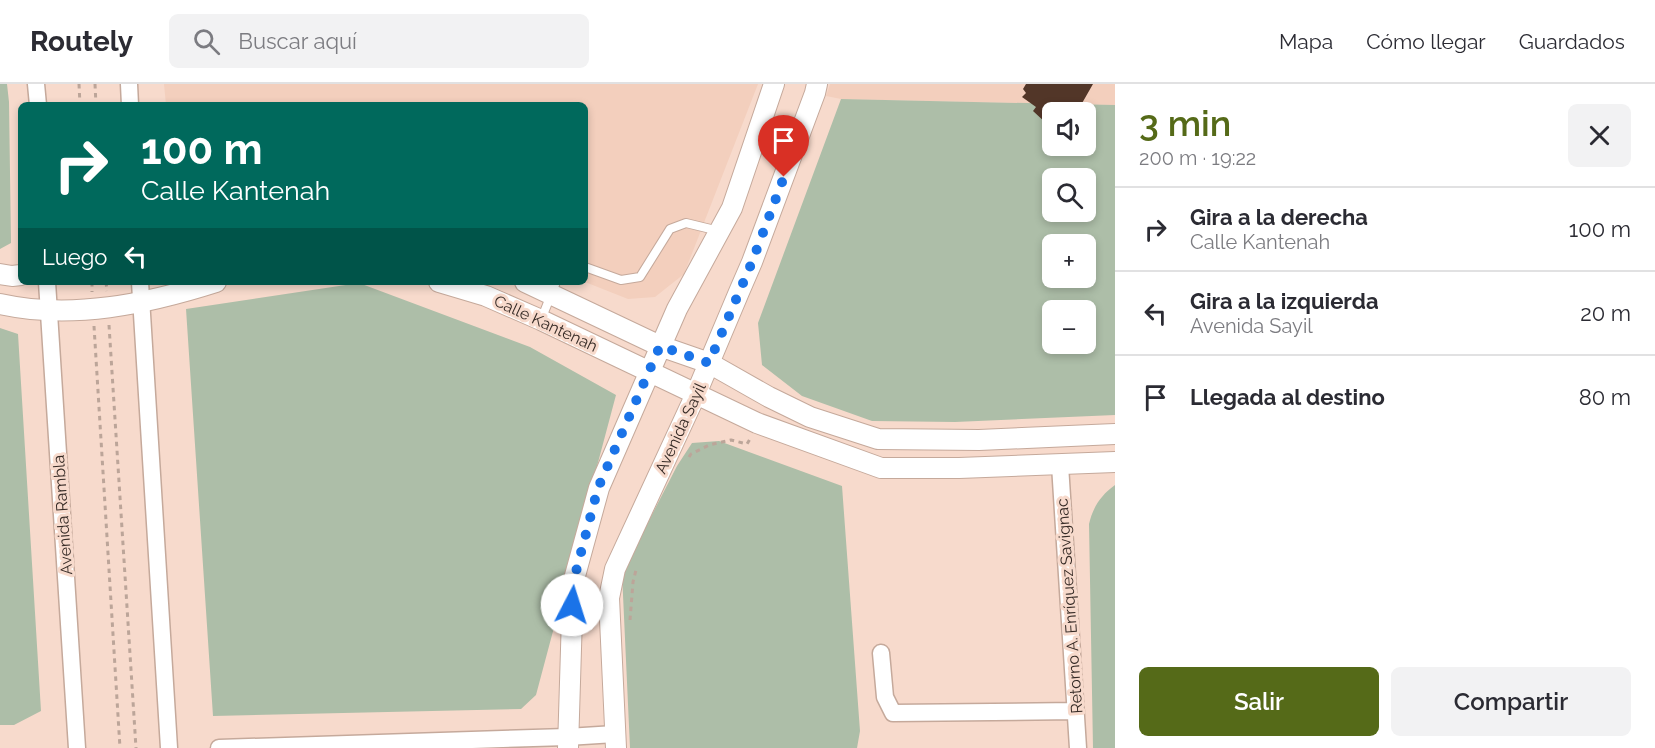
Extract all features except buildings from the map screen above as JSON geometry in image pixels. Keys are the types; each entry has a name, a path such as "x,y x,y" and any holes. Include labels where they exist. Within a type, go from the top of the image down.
{"street":[{"path":"36,84 38,102"},
{"path":"129,84 130,102"},
{"path":"567,743 573,583 598,488 676,309 732,208 774,84"},
{"name":"Avenida Sayil","path":"615,741 609,598 615,569 696,394 756,251 817,84"},
{"path":"0,274 18,275"},
{"name":"Avenida Rambla","path":"47,285 77,748"},
{"path":"140,285 169,748"},
{"path":"0,304 49,310 100,308 141,303 205,285"},
{"name":"Calle Kantenah","path":"450,285 486,296 541,320 757,423 880,468 960,468 1115,462"},
{"name":"Calle Kantenah","path":"554,288 660,346 709,363 769,398 810,417 878,439 979,440 1115,434"},
{"name":"Retorno A. Enríquez Savignac","path":"1060,465 1078,748"},
{"path":"881,653 885,697 893,713 1076,711"},
{"path":"219,748 615,741"}],"lane":[{"path":"588,268 621,280 640,277 670,229 686,223 719,231"},
{"path":"541,320 554,288"}],"path":[{"path":"79,84 80,102"},
{"path":"95,84 96,102"},
{"path":"93,285 100,308 136,748"},
{"path":"105,285 100,308 120,748"},
{"path":"684,463 691,454 709,445 731,440 747,444 757,423"},
{"path":"629,627 633,582 638,561"}],"shaded area":[{"path":"164,84 758,84 684,274 655,297 628,299 588,283 588,102 166,102"},
{"path":"830,84 1115,84 1115,105 1096,105 1096,102 1042,103 841,99 826,96"}],"green space":[{"path":"0,84 7,84 9,102 11,243 0,249"},
{"path":"841,99 1042,103 1042,156 1096,156 1096,105 1115,105 1115,415 955,422 872,421 802,396 762,365 758,323"},
{"path":"346,285 364,285 530,347 616,395 536,695 521,709 213,716 186,309"},
{"path":"0,328 18,334 41,711 14,725 0,725"},
{"path":"719,441 842,486 860,731 857,748 630,748 622,573 677,466 692,443"},
{"path":"1115,485 1115,748 1093,748 1089,524 1098,502"}],"route":[{"path":"572,605 573,583 598,488 660,346 709,363 752,262 784,177"}]}
